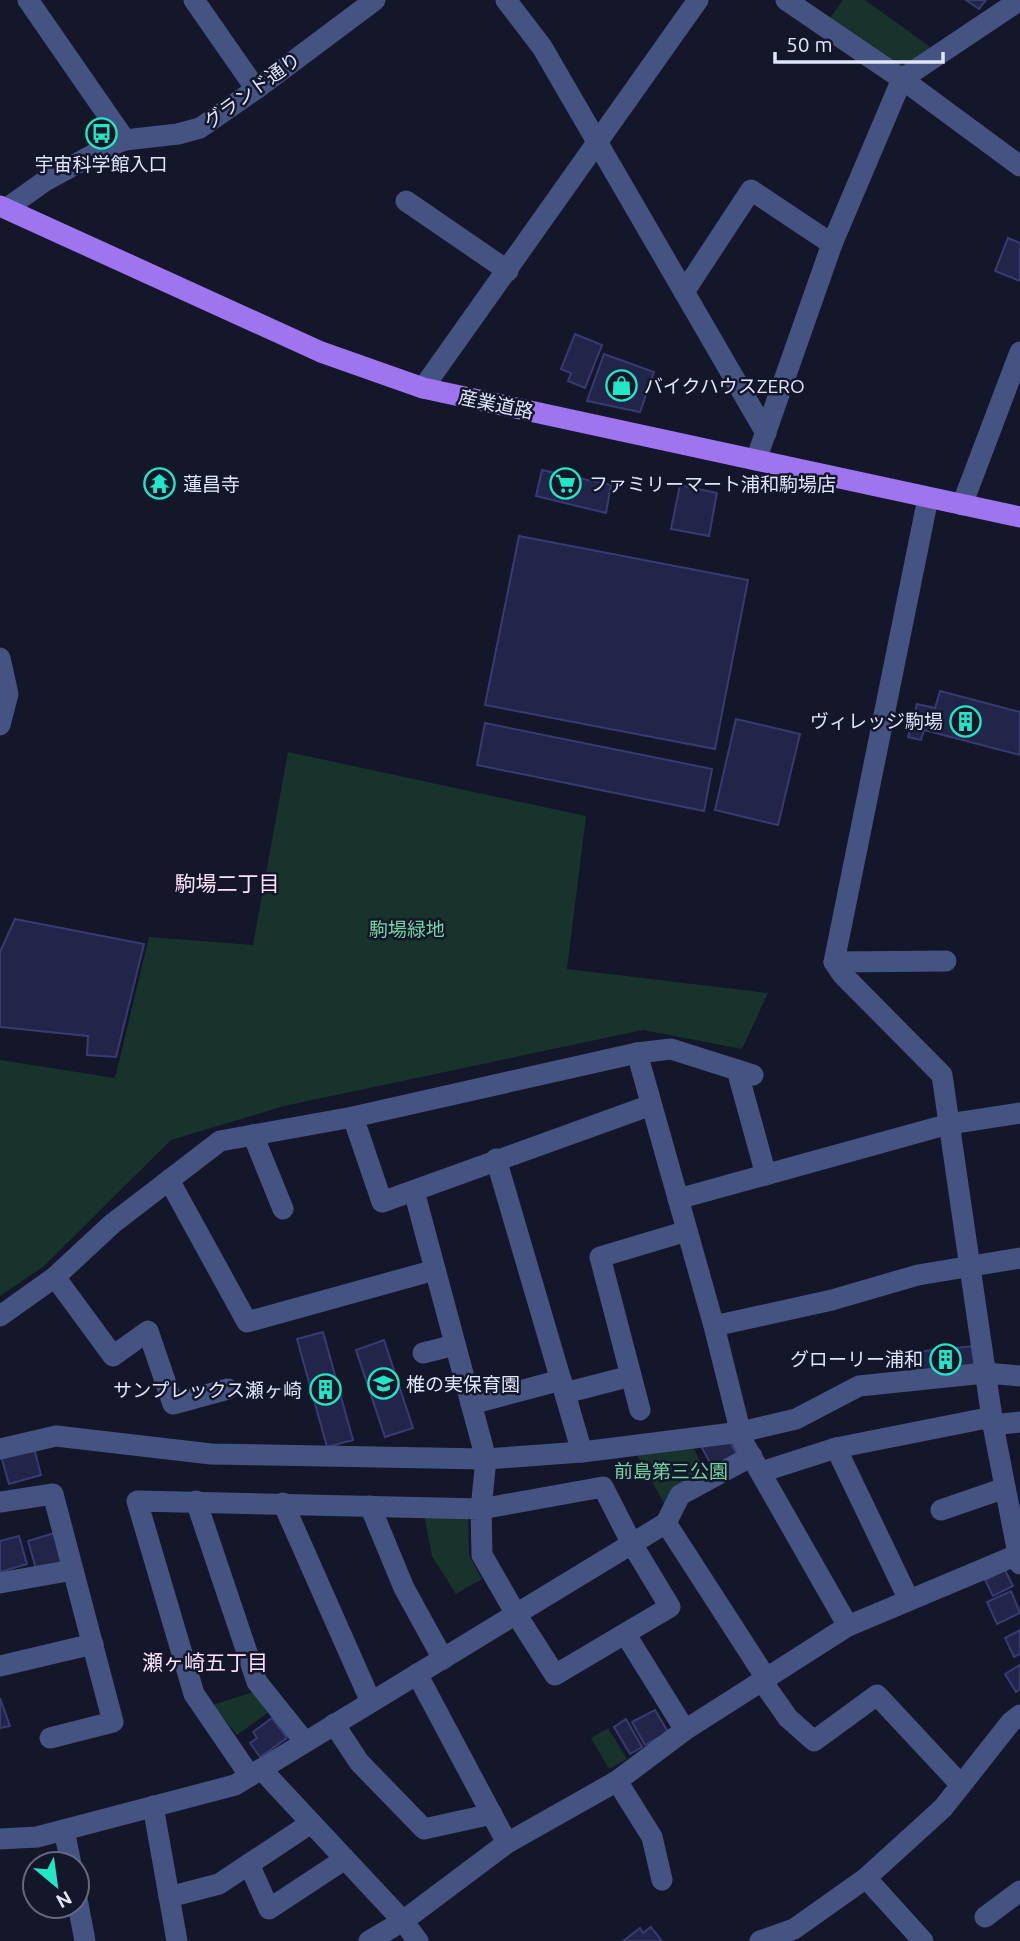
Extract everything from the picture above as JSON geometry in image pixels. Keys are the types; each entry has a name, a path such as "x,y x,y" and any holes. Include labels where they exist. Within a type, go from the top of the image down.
{"main road":[{"name":"産業道路","path":"3,207 321,352 423,388 1020,517"}],"street":[{"path":"28,0 125,140"},
{"path":"194,0 256,89"},
{"name":"グランド通り","path":"3,207 107,147 125,140 178,134 200,128 375,0"},
{"path":"506,0 542,47 766,433"},
{"path":"423,388 698,0"},
{"path":"786,0 902,79 1020,166"},
{"path":"757,460 832,244 902,79 1020,0"},
{"path":"684,292 751,190 832,244"},
{"path":"406,201 508,271"},
{"path":"962,506 1020,352"},
{"path":"369,1941 403,1921 508,1843 617,1781 685,1730 848,1626 1019,1559 985,1373 942,1075 842,974 834,962 928,498"},
{"path":"0,659 8,694 0,725"},
{"path":"834,962 946,961"},
{"path":"0,1316 55,1277 112,1224 220,1141 353,1117 637,1053 671,1049 745,1072 766,1175"},
{"path":"637,1053 714,1326 743,1442 848,1626"},
{"path":"353,1117 382,1202 651,1105"},
{"path":"678,1199 949,1124 1020,1113"},
{"path":"253,1135 284,1209"},
{"path":"496,1160 582,1452"},
{"path":"169,1180 247,1322 435,1270"},
{"path":"414,1191 486,1459 481,1509 482,1555 516,1614 555,1675 670,1607 632,1544 603,1488 481,1509 137,1501 194,1694 255,1772 311,1823 403,1921 418,1941"},
{"path":"640,1410 600,1257 687,1231"},
{"path":"714,1326 832,1300 918,1275 1020,1258"},
{"path":"55,1277 113,1356 148,1331 173,1404 228,1389"},
{"path":"424,1353 455,1345"},
{"path":"0,1448 56,1436 211,1454 486,1459 582,1452 741,1432 796,1419 859,1386 985,1373 1020,1376"},
{"path":"471,1404 631,1376"},
{"path":"0,1839 37,1837 236,1785 666,1523 680,1495 756,1464 993,1421 1020,1422"},
{"path":"836,1448 909,1600"},
{"path":"941,1510 1005,1488"},
{"path":"0,1502 53,1494 113,1722 50,1738"},
{"path":"196,1501 257,1682 304,1742"},
{"path":"283,1503 371,1702"},
{"path":"370,1506 404,1588 443,1659"},
{"path":"666,1523 788,1718 814,1741 877,1695 961,1784"},
{"path":"0,1583 73,1570"},
{"path":"626,1635 685,1730"},
{"path":"0,1666 93,1644"},
{"path":"417,1674 508,1843"},
{"path":"760,1941 799,1935 866,1878 943,1808 1011,1722 1020,1715"},
{"path":"334,1724 359,1762 424,1829 492,1814"},
{"path":"617,1781 652,1837 662,1880"},
{"path":"153,1806 177,1941"},
{"path":"169,1898 219,1884 311,1823"},
{"path":"64,1830 68,1850"},
{"path":"248,1864 269,1909 345,1859"},
{"path":"866,1878 923,1941"},
{"path":"985,1917 1020,1891"},
{"path":"81,1920 85,1941"}],"green space":[{"path":"843,0 865,0 933,49 904,69 827,22"},
{"name":"駒場緑地","path":"288,752 586,816 567,969 768,993 742,1049 643,1030 284,1106 171,1140 44,1266 0,1296 0,1060 115,1078 149,937 253,945"},
{"name":"前島第三公園","path":"692,1445 707,1475 667,1508 636,1454"},
{"path":"424,1515 468,1515 469,1555 482,1579 456,1594 432,1556"},
{"path":"256,1691 269,1712 237,1735 213,1705"},
{"path":"608,1728 627,1759 609,1769 591,1738"}],"building":[{"path":"966,0 986,0 979,9"},
{"path":"1008,238 1020,243 1020,281 995,271"},
{"path":"575,334 602,345 585,388 568,381 571,373 561,369"},
{"path":"604,354 654,372 640,412 587,401"},
{"path":"542,470 611,485 606,513 536,496"},
{"path":"680,485 717,493 709,536 671,529"},
{"path":"519,536 748,580 715,749 485,705"},
{"name":"ヴィレッジ駒場","path":"940,691 1020,712 1020,755 924,730 921,740 908,737 917,704 935,708"},
{"path":"736,719 800,734 778,825 715,810"},
{"path":"485,723 712,769 704,811 477,765"},
{"path":"15,919 144,944 116,1057 87,1055 88,1036 0,1027 0,952"},
{"name":"サンプレックス瀬ヶ崎","path":"323,1332 353,1440 327,1447 297,1339"},
{"path":"384,1340 413,1428 385,1437 356,1350"},
{"name":"グローリー浦和","path":"974,1346 976,1367 918,1373 915,1352"},
{"path":"729,1441 737,1454 713,1468 701,1446"},
{"path":"34,1448 41,1475 9,1484 1,1456"},
{"path":"58,1532 66,1561 36,1569 28,1541"},
{"path":"19,1536 27,1564 0,1572 0,1541"},
{"path":"1005,1570 1013,1586 993,1596 985,1580"},
{"path":"1011,1591 1020,1613 997,1624 987,1602"},
{"path":"1020,1630 1020,1654 1014,1657 1005,1638"},
{"path":"1020,1665 1020,1689 1016,1692 1005,1674"},
{"path":"0,1698 10,1726 0,1728"},
{"path":"655,1710 668,1732 645,1745 632,1722"},
{"path":"272,1718 287,1738 260,1757 250,1743 257,1738 253,1732"},
{"path":"626,1719 642,1747 630,1754 614,1727"},
{"path":"651,1927 662,1941 623,1941 640,1928 643,1933"}],"place":[{"name":"宇宙科学館入口","path":"101,133"},
{"name":"バイクハウスZERO","path":"621,386"},
{"name":"蓮昌寺","path":"160,484"},
{"name":"ファミリーマート浦和駒場店","path":"566,484"},
{"name":"ヴィレッジ駒場","path":"966,721"},
{"name":"グローリー浦和","path":"946,1359"},
{"name":"椎の実保育園","path":"383,1384"},
{"name":"サンプレックス瀬ヶ崎","path":"325,1390"}],"district":[{"name":"駒場二丁目","path":"227,884"},
{"name":"瀬ヶ崎五丁目","path":"205,1663"}]}
